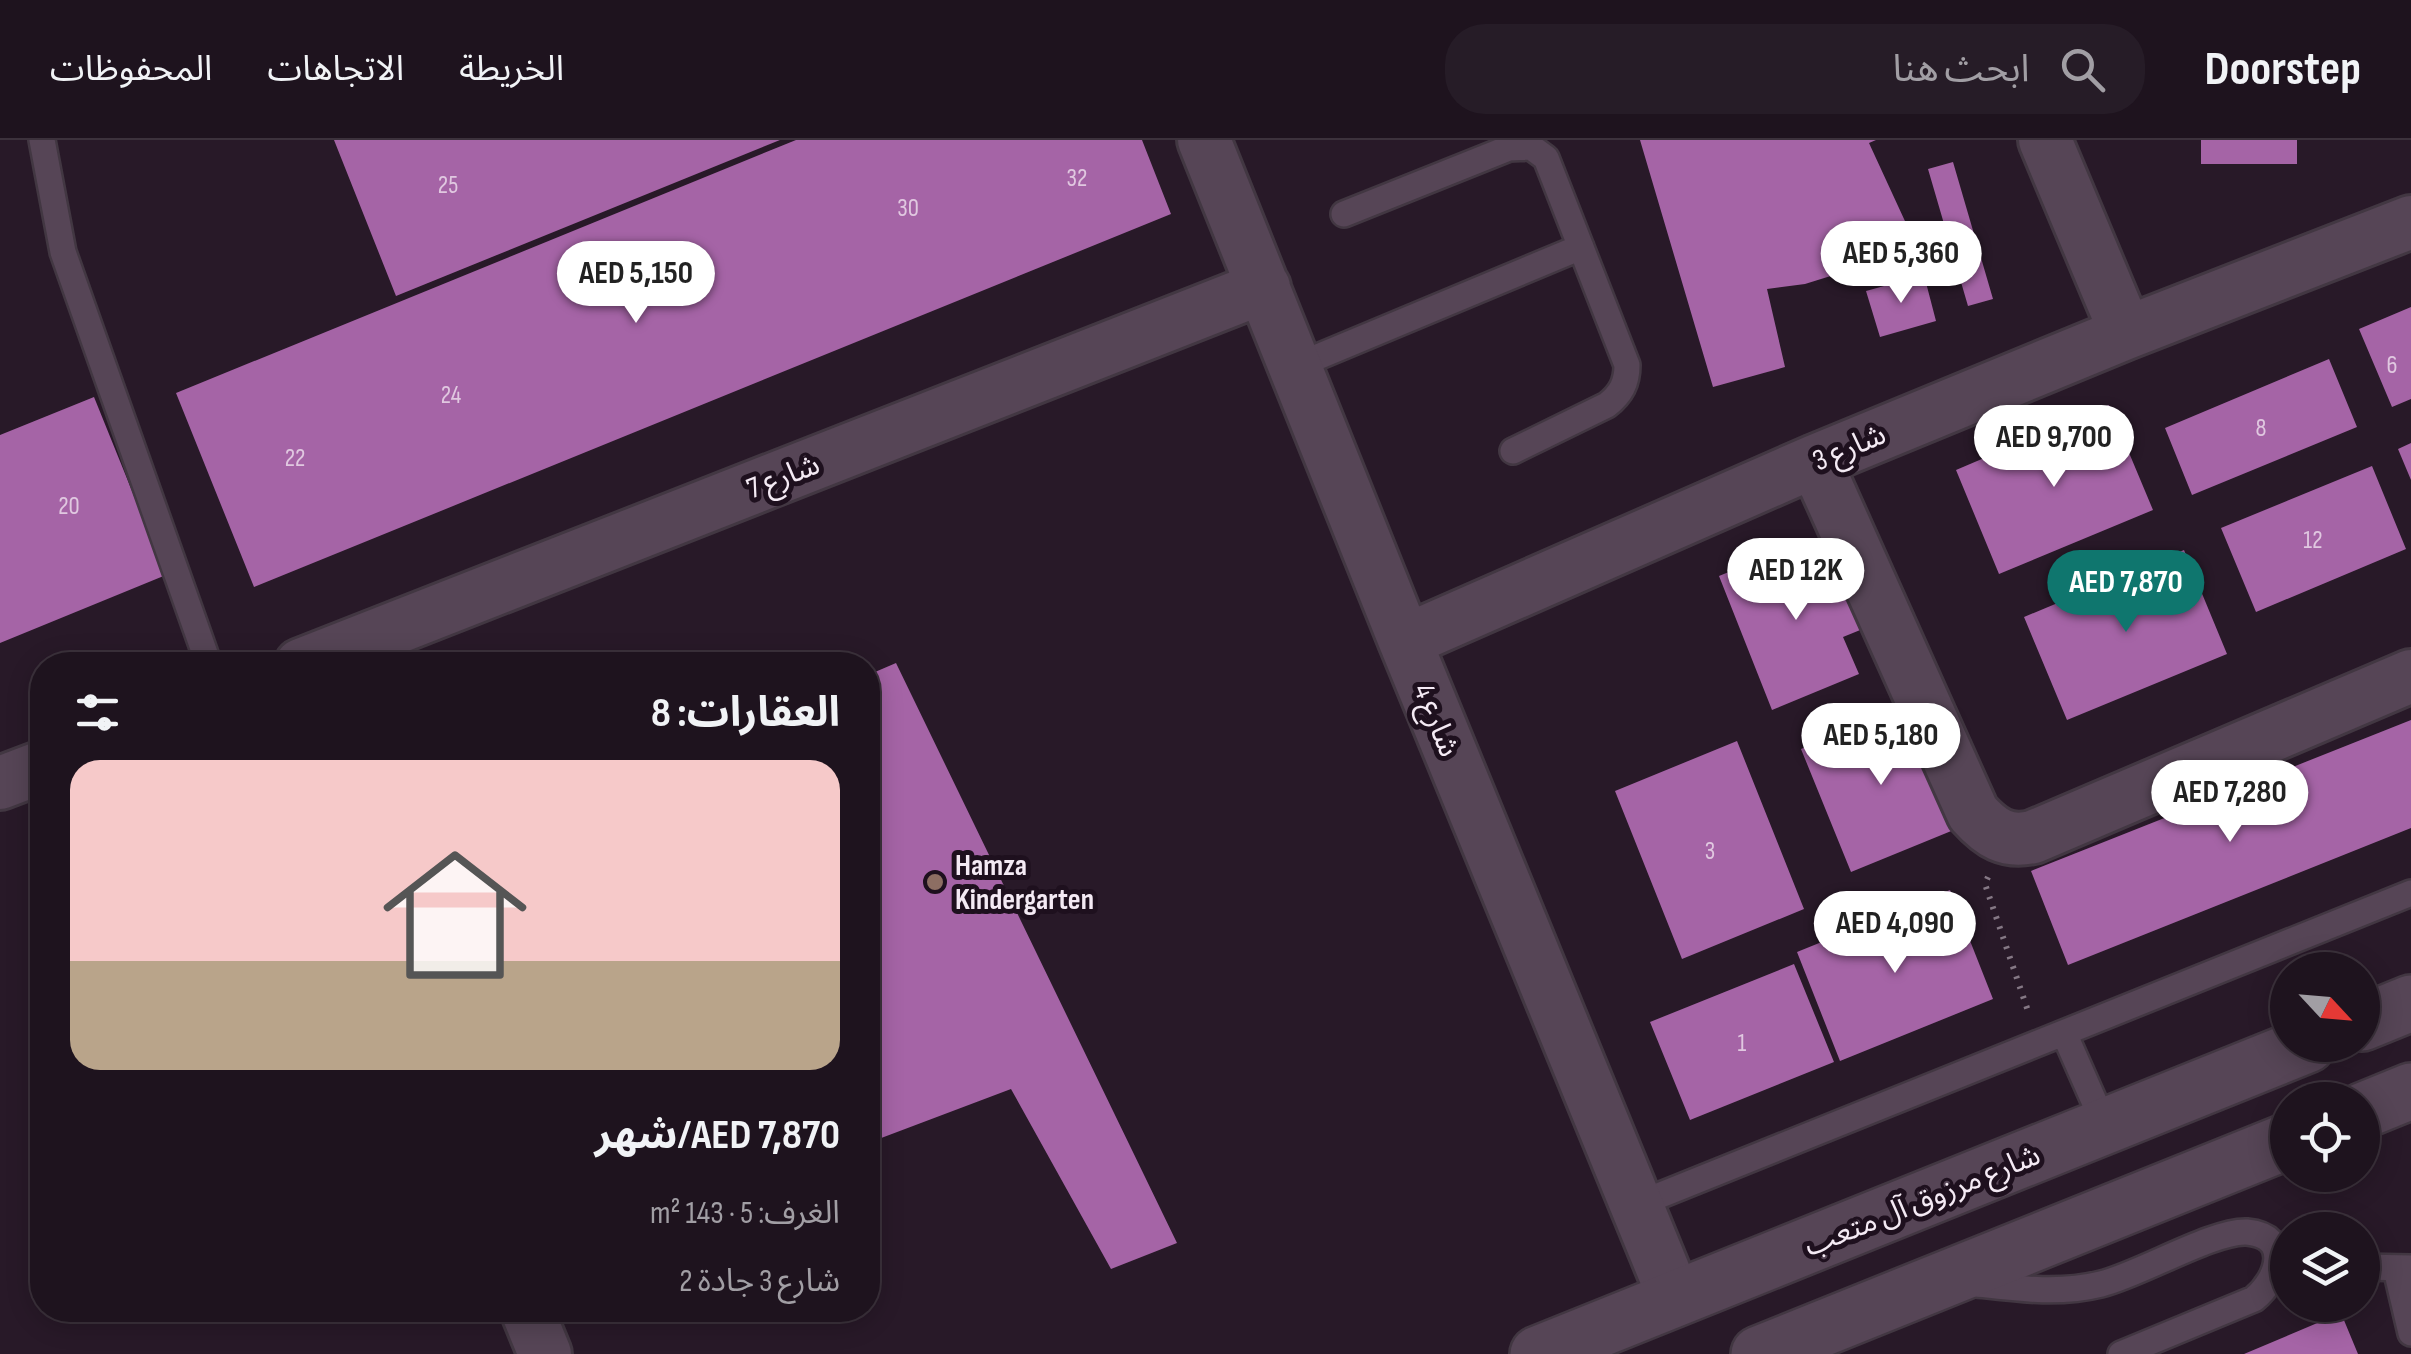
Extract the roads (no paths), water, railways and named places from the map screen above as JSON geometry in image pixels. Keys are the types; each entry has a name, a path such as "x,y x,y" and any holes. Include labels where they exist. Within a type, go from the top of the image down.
{"main road":[{"path":"2380,1015 2411,1003"},
{"name":"شارع مرزوق آل متعب","path":"1538,1354 2270,1060"},
{"path":"2380,1104 2411,1091"},
{"path":"1759,1354 2270,1148"},
{"path":"1924,1199 1915,1216 1912,1235 1917,1254 1928,1269 1944,1280"},
{"path":"1794,1251 1814,1258 1828,1272 1835,1291 1833,1311 1822,1328"}],"street":[{"name":"شارع 4","path":"1204,140 1675,1299"},
{"path":"2045,140 2126,332"},
{"name":"شارع 3","path":"1405,642 1816,461 2126,332 2411,222"},
{"name":"شارع 7","path":"335,652 1264,287"},
{"path":"1816,461 1973,813 2003,838 2033,837 2411,676"},
{"path":"0,784 30,772"},
{"path":"532,1322 546,1354"}],"lane":[{"path":"42,140 63,252 204,652"},
{"path":"1344,214 1509,148 1531,146 1546,158 1627,376 1616,398 1607,405 1513,451"},
{"path":"1296,366 1581,247"},
{"path":"1636,1205 2411,893"},
{"path":"2064,1033 2104,1126"},
{"path":"1944,1280 2066,1291 2130,1274 2232,1233 2263,1236 2270,1243"},
{"path":"2404,1268 2411,1333"},
{"path":"2121,1354 2254,1298 2270,1284"}],"place":[{"name":"Hamza Kindergarten","path":"935,882"}]}
